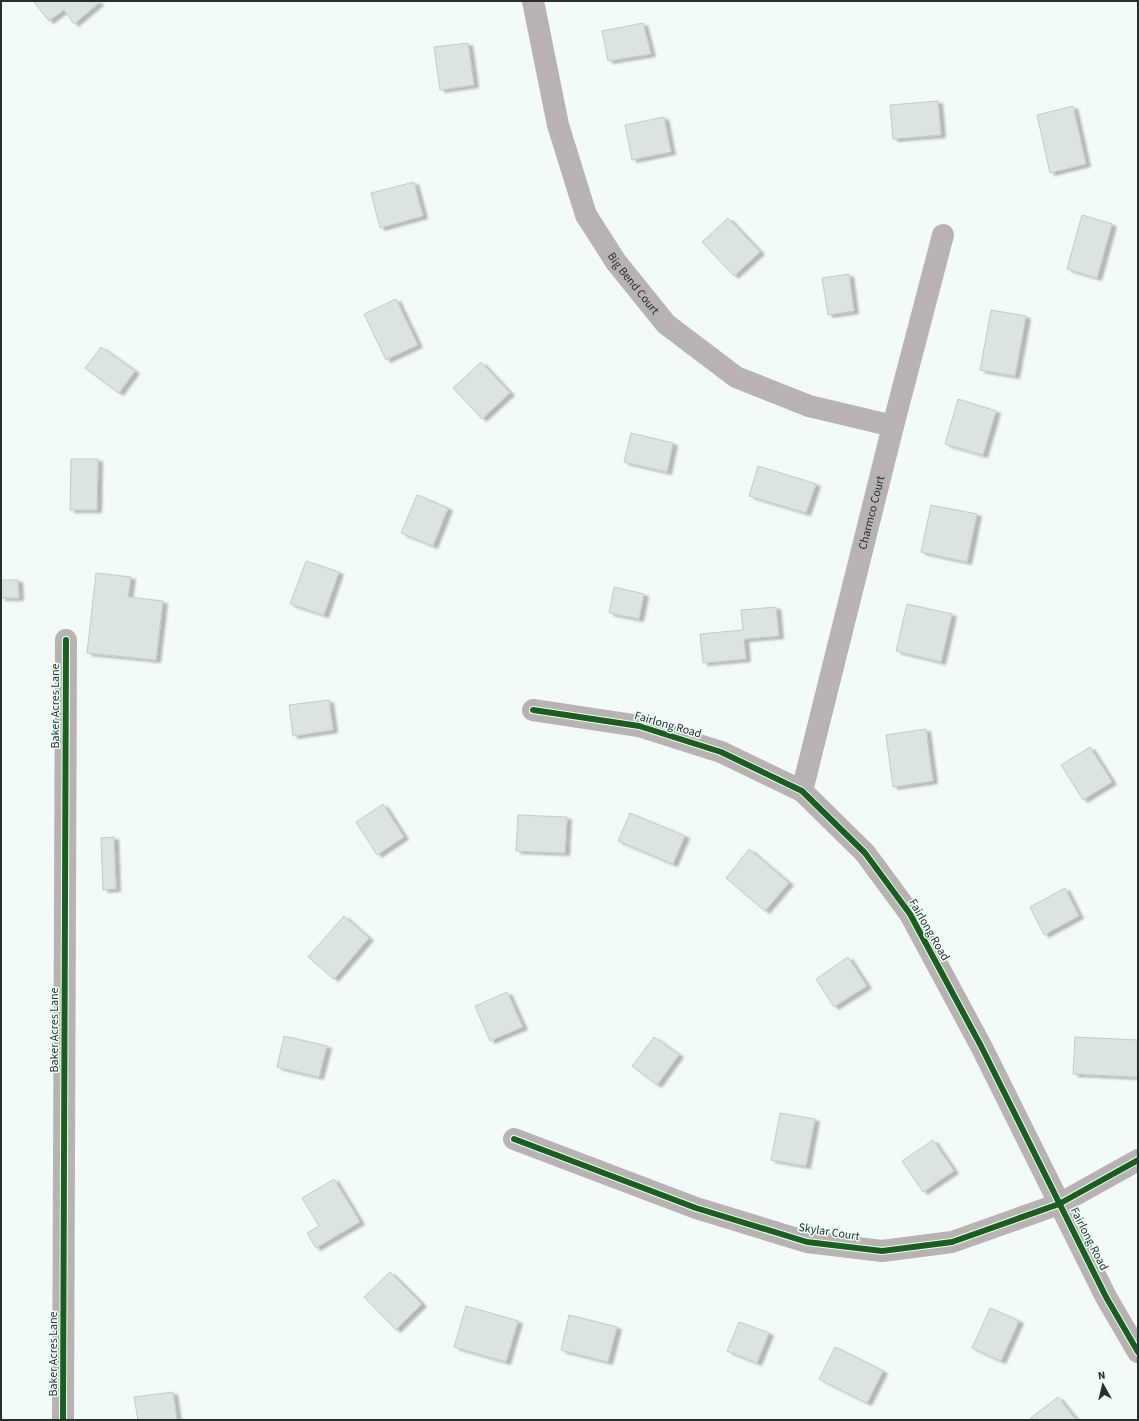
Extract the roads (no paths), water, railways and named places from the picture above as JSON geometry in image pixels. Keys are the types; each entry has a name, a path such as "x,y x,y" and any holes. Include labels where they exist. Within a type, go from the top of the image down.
{"street":[{"name":"Big Bend Court","path":"533,1 558,125 586,215 616,262 666,324 736,377 809,406 893,426"},
{"name":"Charmco Court","path":"802,791 893,426 943,235"},
{"name":"Baker Acres Lane","path":"63,1420 66,640"},
{"name":"Fairlong Road","path":"533,710 639,726 721,752 802,791 865,853 909,912 981,1046 1106,1297 1138,1352"},
{"name":"Skylar Court","path":"514,1139 696,1208 808,1242 882,1251 952,1242 1059,1204 1138,1160"}]}
